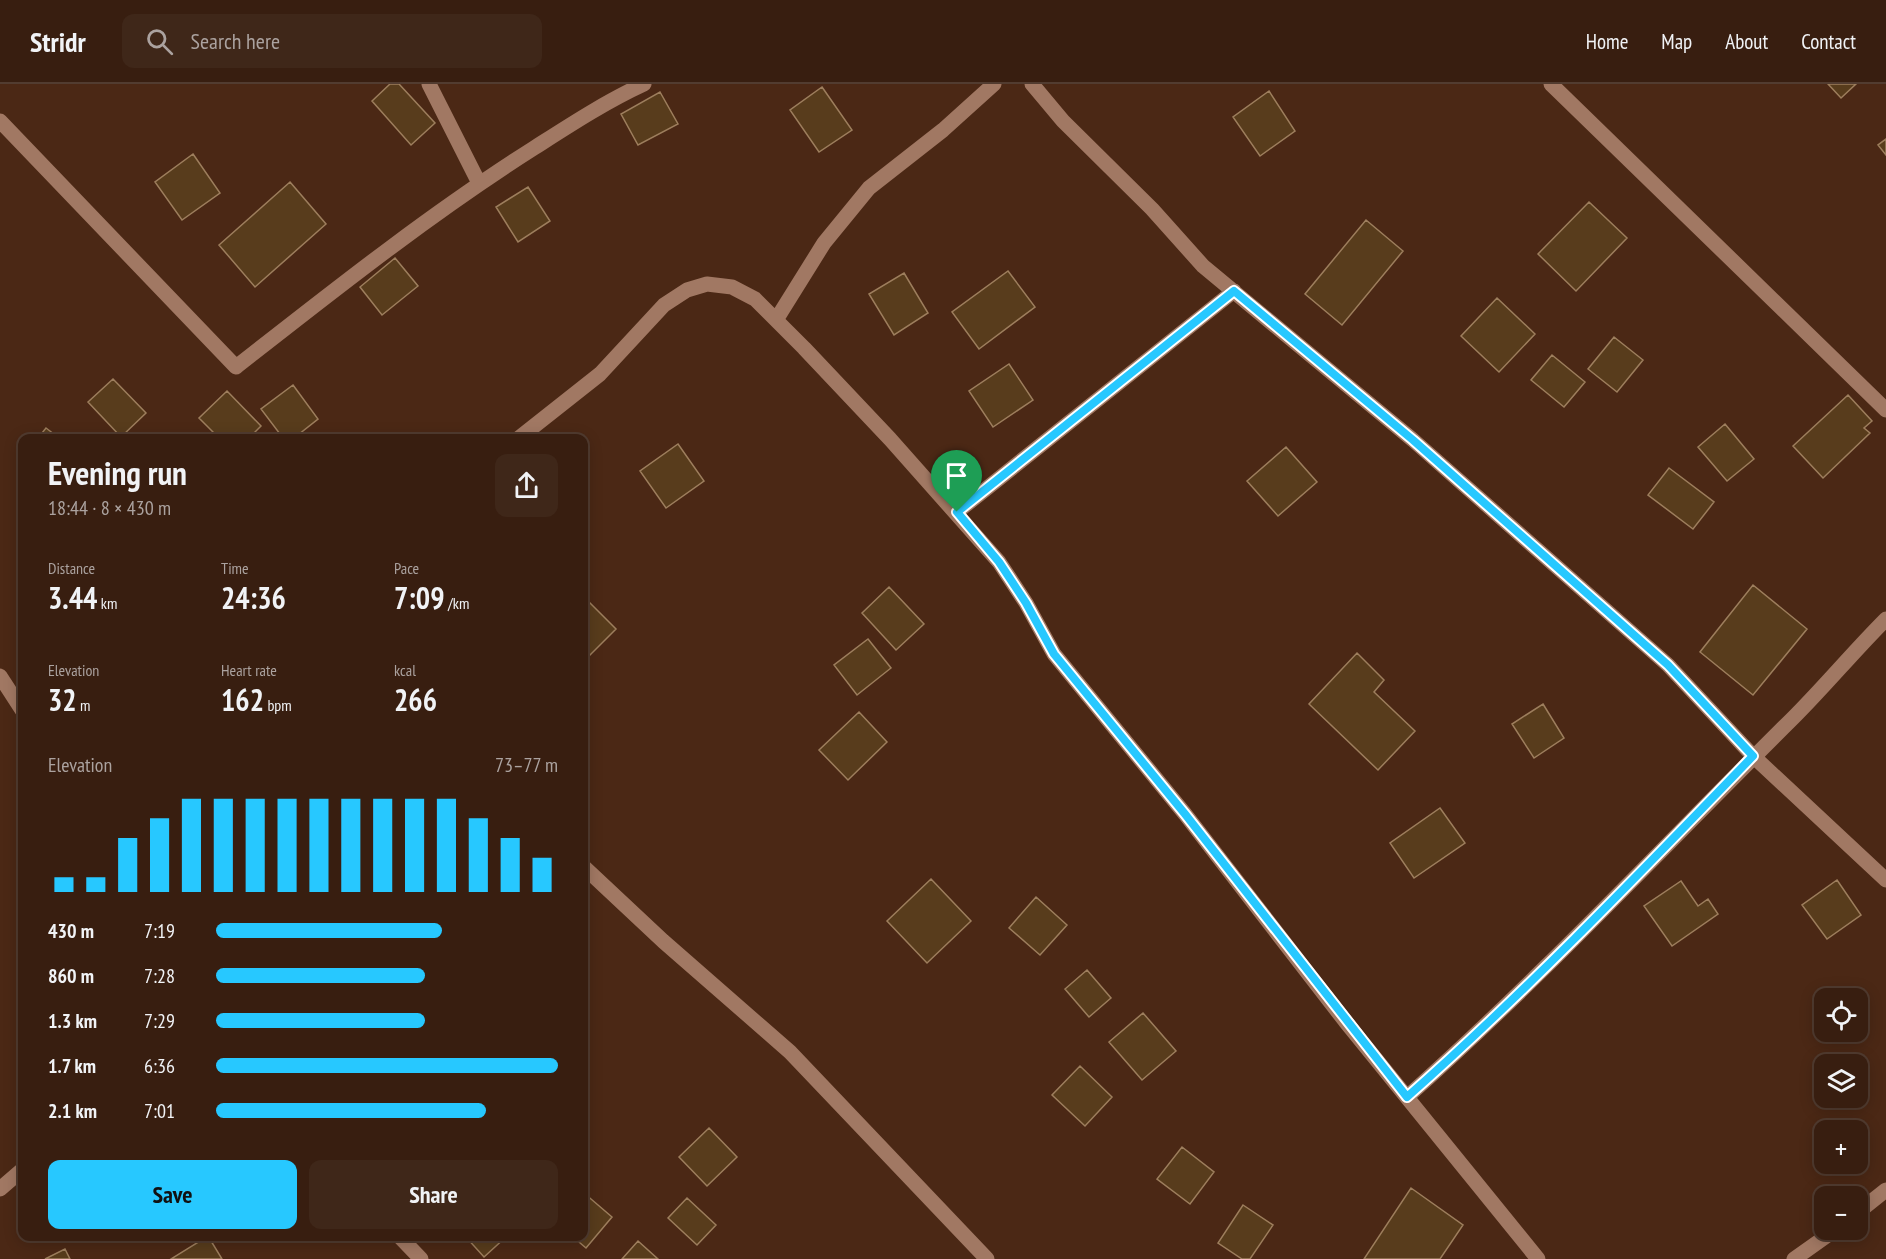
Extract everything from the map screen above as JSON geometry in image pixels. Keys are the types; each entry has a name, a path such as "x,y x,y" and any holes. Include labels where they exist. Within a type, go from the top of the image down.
{"street":[{"path":"429,84 479,183"},
{"path":"0,121 236,367 351,277 479,183 613,98 644,84"},
{"path":"776,320 824,243 869,188 943,130 994,84"},
{"path":"1032,84 1063,121 1152,209 1203,266 1413,440 1668,665 1753,756 1886,880"},
{"path":"1551,84 1886,410"},
{"path":"524,434 600,374 664,305 687,290 708,284 732,287 755,299 867,414 957,512 999,562 1026,603 1054,654 1185,814 1407,1097 1538,1259"},
{"path":"957,512 1234,291"},
{"path":"1407,1097 1470,1041 1568,945 1794,716 1886,618"},
{"path":"0,676 18,704"},
{"path":"588,871 663,941 790,1052 987,1259"},
{"path":"0,1189 18,1173"},
{"path":"1868,1204 1886,1190"},
{"path":"1794,1259 1821,1240"},
{"path":"404,1241 422,1259"}],"building":[{"path":"390,84 399,84 435,123 411,145 372,101"},
{"path":"1828,84 1856,84 1841,98"},
{"path":"822,87 852,130 819,152 790,110"},
{"path":"1269,91 1295,131 1260,156 1233,117"},
{"path":"660,92 678,124 638,145 621,114"},
{"path":"1886,139 1886,155 1878,145"},
{"path":"193,154 220,193 182,220 155,182"},
{"path":"290,182 326,224 255,287 219,245"},
{"path":"528,187 550,221 518,242 496,207"},
{"path":"1589,202 1627,238 1576,291 1538,254"},
{"path":"1366,220 1403,251 1342,325 1305,294"},
{"path":"395,258 418,286 382,315 360,287"},
{"path":"1008,271 1035,307 979,349 952,312"},
{"path":"904,273 928,313 894,335 869,294"},
{"path":"1497,298 1535,334 1499,372 1461,336"},
{"path":"1614,337 1643,360 1617,392 1588,369"},
{"path":"1552,355 1585,382 1564,407 1531,380"},
{"path":"1009,364 1033,400 993,427 969,391"},
{"path":"113,379 146,413 124,434 118,434 88,402"},
{"path":"293,385 318,419 299,434 280,434 261,409"},
{"path":"227,391 261,426 253,434 215,434 199,418"},
{"path":"1848,395 1872,421 1864,428 1870,433 1823,478 1793,446"},
{"path":"1725,424 1754,459 1727,481 1698,447"},
{"path":"46,428 54,434 41,434"},
{"path":"678,444 704,481 666,508 640,471"},
{"path":"1286,447 1317,482 1278,516 1247,481"},
{"path":"1669,468 1714,502 1693,529 1648,495"},
{"path":"1753,585 1807,629 1753,695 1700,652"},
{"path":"889,587 924,624 896,650 862,613"},
{"path":"588,601 616,629 588,657"},
{"path":"868,639 891,668 857,695 834,665"},
{"path":"1357,653 1384,680 1374,692 1415,731 1378,770 1309,704"},
{"path":"1543,704 1564,738 1534,758 1512,724"},
{"path":"859,712 887,742 848,780 819,750"},
{"path":"1440,808 1465,843 1414,878 1390,843"},
{"path":"931,879 971,921 927,963 887,921"},
{"path":"1837,880 1861,915 1827,939 1802,905"},
{"path":"1681,881 1698,906 1708,899 1718,914 1672,946 1644,906"},
{"path":"1036,897 1067,925 1040,955 1009,928"},
{"path":"1087,970 1111,998 1089,1017 1065,989"},
{"path":"1143,1013 1176,1051 1142,1080 1109,1042"},
{"path":"1080,1066 1112,1097 1085,1126 1052,1095"},
{"path":"709,1128 737,1157 707,1186 679,1157"},
{"path":"1182,1147 1214,1172 1190,1204 1157,1179"},
{"path":"1411,1188 1463,1225 1440,1259 1364,1259"},
{"path":"588,1196 612,1217 586,1248 578,1241 588,1241"},
{"path":"687,1198 716,1225 697,1245 668,1218"},
{"path":"1243,1205 1273,1225 1250,1259 1242,1259 1218,1243"},
{"path":"200,1241 211,1241 222,1259 171,1259"},
{"path":"470,1241 502,1241 484,1257"},
{"path":"638,1241 658,1259 622,1259"},
{"path":"65,1249 70,1259 45,1259"}],"route":[{"path":"1234,291 1413,440 1668,665 1753,756 1576,937 1470,1041 1407,1097 1345,1021 1185,814 1054,654 1026,603 999,562 957,512 1234,291"}]}
